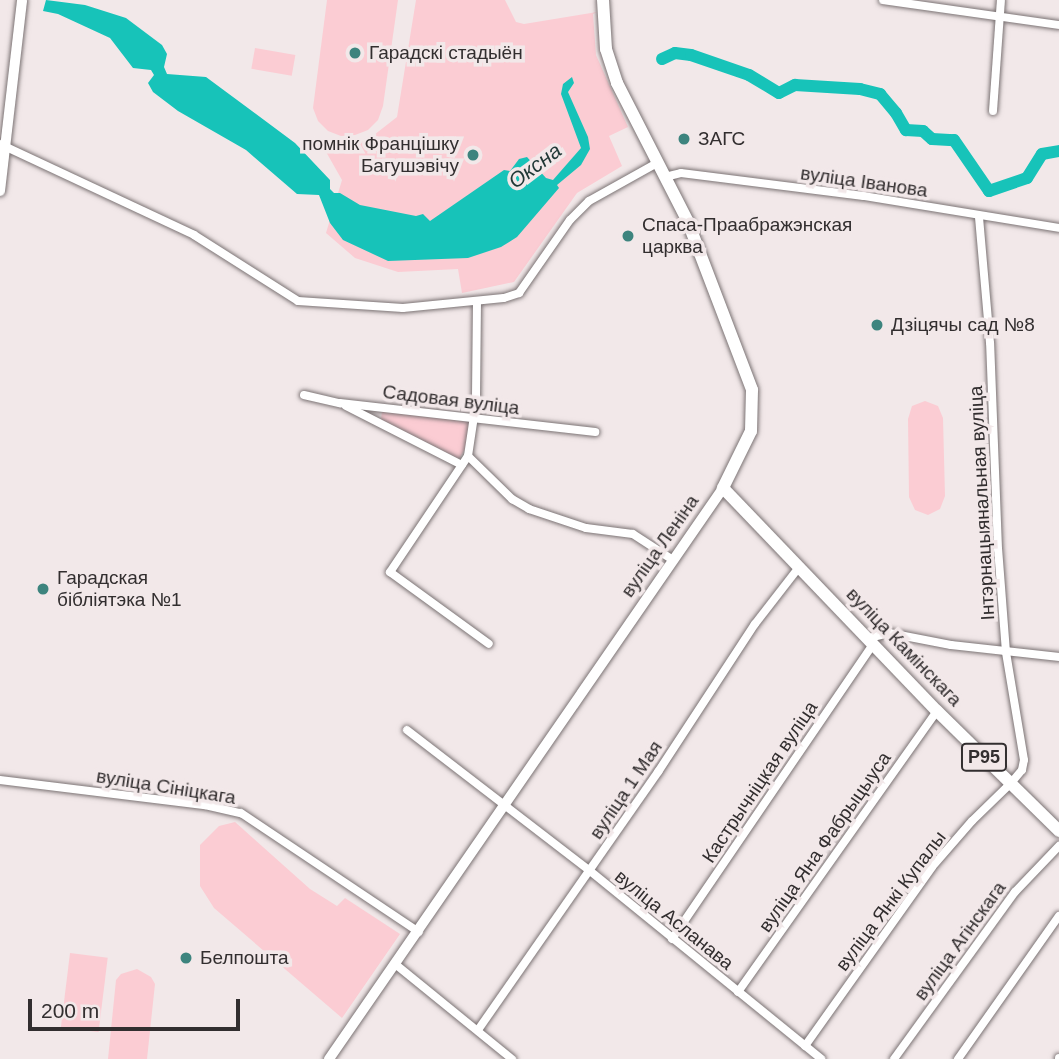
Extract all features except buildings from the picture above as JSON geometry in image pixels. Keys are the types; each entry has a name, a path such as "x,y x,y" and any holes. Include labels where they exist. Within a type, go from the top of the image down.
{"main road":[{"path":"0,191 3,145 22,0"},
{"name":"вуліца Леніна","path":"329,1059 723,488 751,431 752,390 688,222 617,83 609,62 603,0"},
{"name":"вуліца Камінскага","path":"723,488 937,711 1059,831"}],"street":[{"path":"883,0 1000,19 1059,25"},
{"path":"993,111 1001,0"},
{"path":"3,145 194,235 298,301 403,308 477,302 519,293 570,220 589,201 657,163"},
{"name":"вуліца Іванова","path":"665,177 681,173 773,184 1059,228"},
{"name":"Інтэрнацыянальная вуліца","path":"979,216 990,343 998,549 1006,652 1024,760 1022,770 1011,783"},
{"path":"477,302 474,419 468,456 390,572 489,643"},
{"name":"Садовая вуліца","path":"304,395 340,403 595,432"},
{"path":"340,403 462,465"},
{"path":"468,456 512,499 529,509 586,528 634,534 673,560"},
{"name":"вуліца 1 Мая","path":"478,1030 590,871 755,624 800,566"},
{"path":"872,641 889,633 1006,652 1059,657"},
{"name":"Кастрычніцкая вуліца","path":"672,939 872,641"},
{"name":"вуліца Яна Фабрыцыуса","path":"738,992 937,711"},
{"name":"вуліца Асланава","path":"407,730 590,871 821,1059"},
{"name":"вуліца Сініцкага","path":"0,780 205,805 242,813 419,932"},
{"name":"вуліца Янкі Купалы","path":"804,1046 932,867 972,821 1011,783"},
{"name":"вуліца Агінскага","path":"894,1059 1014,892 1059,846"},
{"path":"958,1059 1059,916"},
{"path":"395,964 512,1059"}],"shaded area":[{"name":"Гарадскі стадыён","path":"327,0 398,0 383,106 378,120 368,130 355,135 341,136 328,131 318,121 313,108"},
{"path":"416,0 505,0 516,22 524,24 597,12 593,14 596,55 628,127 609,136 622,166 577,193 514,282 462,293 458,269 398,272 355,258 326,233 342,180 321,143 353,144 374,135 397,117"},
{"path":"255,48 295,55 292,76 251,69"},
{"path":"925,401 938,406 943,418 945,496 940,509 928,515 915,510 909,497 908,419 912,406"},
{"path":"382,411 470,422 465,449 459,459 381,420"},
{"path":"235,822 310,889 337,906 345,898 400,934 342,1018 214,908 200,886 200,845 219,826"},
{"path":"70,953 108,958 99,1032 61,1027"},
{"path":"137,969 151,977 155,984 147,1059 108,1059 116,980 121,974"}],"water":[{"path":"46,0 85,5 126,18 162,45 167,54 164,67 167,74 206,77 295,143 330,180 330,189 334,193 340,193 360,205 416,216 423,214 430,221 504,170 510,171 519,159 527,157 546,178 553,180 581,148 561,94 563,84 572,77 574,83 568,92 588,137 590,149 581,165 557,185 559,188 517,237 501,247 468,258 388,261 343,240 330,223 319,195 297,194 246,150 178,111 153,92 148,83 154,75 151,70 133,68 110,38 58,14 43,11"}],"waterway":[{"name":"Оксна","path":"662,59 675,53 691,55 749,75 779,93 795,85 860,89 880,94 906,130 923,131 932,139 954,140 989,191 1027,178 1042,154 1059,151"}],"place":[{"name":"Гарадскі стадыён","path":"355,53"},
{"name":"ЗАГС","path":"684,139"},
{"name":"помнік Францішку Багушэвічу","path":"473,155"},
{"name":"Спаса-Праабражэнская царква","path":"628,236"},
{"name":"Дзіцячы сад №8","path":"877,325"},
{"name":"Гарадская бібліятэка №1","path":"43,589"},
{"name":"Белпошта","path":"186,958"}]}
